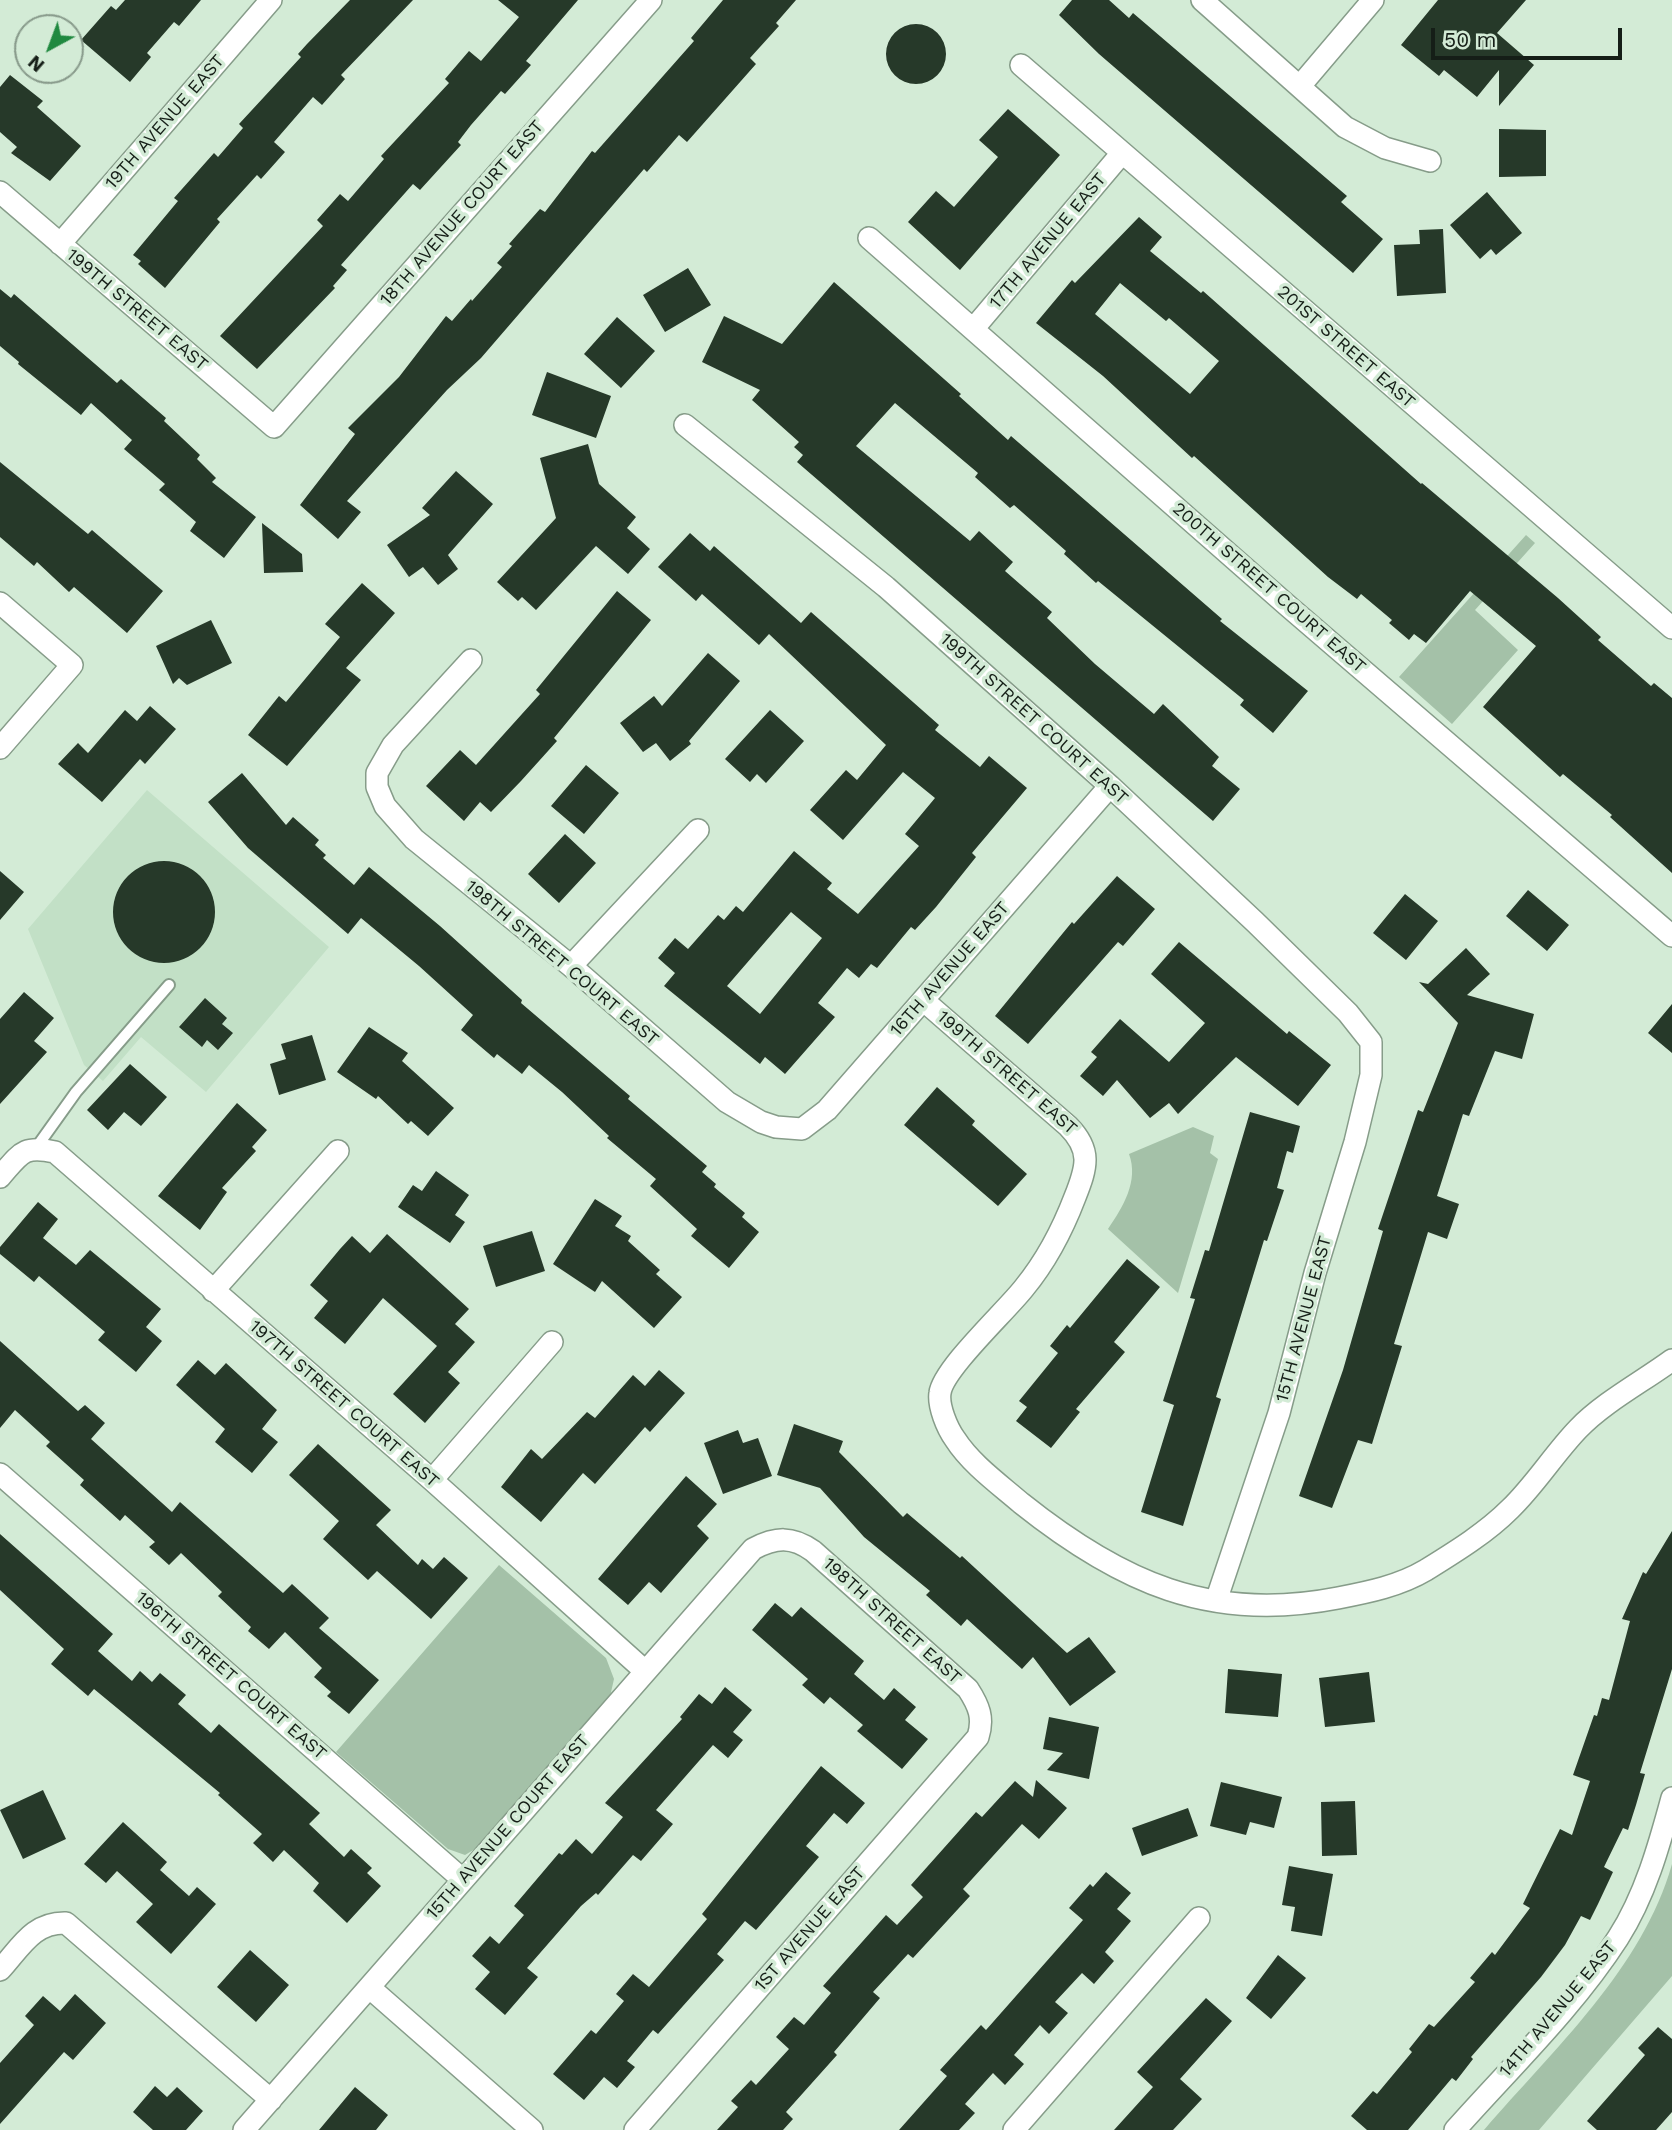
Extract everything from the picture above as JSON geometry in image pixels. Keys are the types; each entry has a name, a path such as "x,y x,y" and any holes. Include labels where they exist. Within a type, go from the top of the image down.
{"street":[{"name":"19TH AVENUE EAST","path":"60,244 271,0"},
{"name":"18TH AVENUE COURT EAST","path":"274,427 651,0"},
{"path":"1202,0 1345,127 1385,148 1430,161"},
{"path":"1300,86 1373,0"},
{"name":"201ST STREET EAST","path":"1021,65 1672,628"},
{"name":"17TH AVENUE EAST","path":"974,328 1122,153"},
{"name":"199TH STREET EAST","path":"0,192 274,427"},
{"name":"200TH STREET COURT EAST","path":"869,238 1288,606 1672,936"},
{"name":"199TH STREET COURT EAST","path":"685,425 886,587 1110,786 1255,922 1366,1033"},
{"path":"0,603 72,665 0,748"},
{"name":"198TH STREET COURT EAST","path":"471,660 393,746 377,773 377,787 384,806 414,839 572,966 727,1102 776,1127"},
{"name":"16TH AVENUE EAST","path":"776,1127 802,1129 815,1122 1110,786"},
{"path":"572,966 698,831"},
{"name":"199TH STREET EAST","path":"923,1000 1068,1126 1083,1140 1086,1150 1081,1184 1061,1234 1025,1287 950,1372 940,1392 943,1414 955,1439 992,1478 1049,1525 1098,1560 1145,1581 1197,1599 1216,1601"},
{"name":"15TH AVENUE EAST","path":"1216,1601 1279,1413 1315,1273 1355,1142 1371,1075 1371,1042 1366,1033"},
{"path":"0,1177 23,1151 36,1148"},
{"name":"197TH STREET COURT EAST","path":"36,1148 55,1152 77,1170 432,1480 645,1671"},
{"path":"213,1291 338,1151"},
{"path":"432,1480 552,1342"},
{"path":"1216,1601 1262,1605 1307,1604 1380,1590 1422,1572 1482,1534 1511,1508 1580,1427 1672,1360"},
{"name":"196TH STREET COURT EAST","path":"0,1474 462,1879"},
{"name":"198TH STREET EAST","path":"781,1540 795,1539 813,1550 968,1689 979,1706 982,1725"},
{"name":"15TH AVENUE COURT EAST","path":"244,2130 753,1549 768,1541 781,1540"},
{"name":"1ST AVENUE EAST","path":"635,2130 978,1737 982,1725"},
{"name":"14TH AVENUE EAST","path":"1455,2130 1558,2015 1619,1936 1649,1875 1672,1798"},
{"path":"1014,2130 1199,1918"},
{"path":"0,1970 40,1926 66,1923 271,2100"},
{"path":"370,1987 532,2130"}],"lane":[{"path":"36,1148 76,1092 169,985"}],"shaded area":[{"path":"1526,535 1535,543 1475,610 1518,650 1452,724 1399,677"},
{"path":"147,790 329,947 206,1092 141,1037 103,1081 84,1065 28,929"},
{"path":"1193,1127 1214,1136 1210,1153 1218,1159 1178,1293 1108,1229 1124,1203 1131,1184 1132,1164 1129,1154"},
{"path":"499,1565 606,1658 614,1679 609,1701 480,1846 465,1855 448,1849 336,1752"},
{"path":"1672,1864 1672,1976 1539,2130 1484,2130 1566,2038 1618,1973 1658,1902"}],"building":[{"path":"125,0 201,0 179,26 174,22 147,53 151,57 130,82 84,43 84,37 111,6 116,10"},
{"path":"350,0 413,0 341,75 345,79 322,105 313,97 274,142 285,152 261,179 257,175 217,219 220,222 165,288 138,264 141,261 133,255 178,201 174,198 214,153 218,157 243,128 239,124 301,57 298,54"},
{"path":"498,0 578,0 526,61 531,65 505,94 501,91 458,142 461,145 420,190 413,184 341,265 347,270 333,286 335,288 257,369 220,336 323,226 317,220 340,194 348,201 384,159 381,156 449,83 445,79 469,51 481,61 519,17"},
{"path":"723,0 796,0 776,23 779,26 750,58 756,64 687,142 679,135 647,172 644,169 481,358 447,390 347,501 361,512 338,539 300,505 355,434 348,428 399,377 446,316 452,321 502,267 497,263 512,246 509,244 540,209 545,212 592,151 595,153 694,41 691,38"},
{"path":"1072,0 1109,0 1129,18 1133,13 1347,196 1341,202 1383,239 1353,273 1099,54 1059,15"},
{"path":"1438,0 1526,0 1497,33 1534,65 1499,106 1499,70 1477,97 1444,70 1439,76 1401,45"},
{"path":"910,24 922,24 941,37 946,54 944,66 933,79 922,84 910,84 891,71 886,60 886,48 899,29"},
{"path":"10,75 14,78 14,84 21,84 43,101 37,107 81,146 50,181 11,153 17,147 0,132 0,87"},
{"path":"1008,109 1060,155 960,270 908,222 936,191 954,207 998,157 979,140"},
{"path":"1499,129 1546,130 1546,176 1499,177"},
{"path":"1487,192 1522,233 1496,255 1491,249 1480,259 1450,225"},
{"path":"1139,217 1162,237 1150,251 1201,293 1203,291 1421,484 1558,598 1601,637 1598,640 1651,686 1654,683 1672,698 1672,873 1610,817 1612,815 1563,774 1560,777 1483,707 1536,646 1470,591 1426,643 1414,634 1409,640 1389,623 1392,620 1361,594 1357,599 1328,577 1103,376 1036,323 1072,280 1075,283","holes":["1120,283 1166,321 1169,318 1219,361 1190,394 1095,314"]},
{"path":"1443,229 1446,293 1397,296 1394,245 1420,244 1419,230"},
{"path":"688,268 711,305 665,332 643,295"},
{"path":"834,282 961,394 959,396 1008,440 1011,436 1222,619 1220,621 1308,691 1273,733 1240,705 1244,700 1098,581 1096,583 1064,554 1066,551 1014,505 1010,508 975,477 978,473 895,403 856,446 970,541 979,531 1013,562 1005,571 1052,612 1047,618 1095,664 1154,714 1163,704 1219,757 1212,766 1240,789 1213,821 797,462 803,455 794,447 799,442 752,400 760,390 702,362 724,316 782,344"},
{"path":"0,289 11,298 14,294 117,383 121,379 166,418 164,421 200,455 197,459 216,478 212,482 256,517 224,558 190,531 196,522 159,490 165,484 124,449 132,440 91,403 81,415 0,346"},
{"path":"617,317 655,351 621,388 584,354"},
{"path":"547,372 611,396 596,438 532,415"},
{"path":"588,444 599,484 636,517 627,528 650,549 628,574 596,546 536,610 522,597 518,601 497,582 556,518 540,458"},
{"path":"0,462 88,534 92,530 163,591 127,633 74,587 69,592 37,562 34,566 0,537"},
{"path":"456,471 493,504 448,555 458,569 438,585 423,567 409,577 387,545 430,515 422,508"},
{"path":"262,523 302,554 303,572 264,573"},
{"path":"690,533 710,551 714,546 801,623 811,612 939,725 935,730 980,767 989,756 1027,788 972,853 976,857 936,907 915,930 911,927 877,968 871,964 859,978 847,968 818,1003 835,1017 785,1074 765,1057 760,1064 664,986 675,973 658,958 675,938 688,949 718,915 724,920 736,906 743,912 794,851 832,883 827,889 858,914 919,846 905,834 935,798 903,772 843,840 810,810 846,770 857,780 886,745 769,634 759,645 702,594 696,601 658,567","holes":["791,912 822,938 760,1014 727,986"]},
{"path":"362,583 395,613 346,668 361,680 287,766 248,735 279,696 286,702 340,637 325,624"},
{"path":"617,591 651,620 554,738 557,741 521,781 491,812 480,802 464,821 426,786 460,750 476,765 540,694 536,690"},
{"path":"211,620 232,663 187,685 179,678 173,684 156,646"},
{"path":"708,653 740,681 689,741 691,744 670,761 656,743 643,752 620,723 654,696 662,706"},
{"path":"150,706 176,729 145,764 140,759 102,802 58,764 78,743 88,753 125,710 137,721"},
{"path":"770,710 804,741 766,783 757,774 750,782 725,759"},
{"path":"586,765 619,793 584,834 551,806"},
{"path":"242,773 286,825 293,817 319,840 315,845 326,855 323,858 354,885 369,867 440,926 522,1000 521,1003 707,1166 702,1172 716,1184 714,1187 745,1213 742,1217 759,1232 729,1268 691,1236 697,1229 650,1186 656,1179 607,1138 609,1136 562,1092 529,1065 522,1074 497,1054 494,1058 461,1030 473,1015 419,966 361,918 348,934 248,848 208,802"},
{"path":"565,834 596,863 559,903 528,874"},
{"path":"164,861 183,865 200,876 211,893 215,912 211,931 200,948 183,959 164,963 145,959 128,948 117,931 113,912 117,893 128,876 145,865"},
{"path":"0,871 24,892 0,920"},
{"path":"1117,876 1155,909 1123,946 1118,942 1028,1044 995,1016 1072,922 1074,924"},
{"path":"1528,890 1569,925 1547,951 1506,916"},
{"path":"1405,894 1438,921 1406,960 1373,933"},
{"path":"1179,942 1287,1034 1289,1031 1331,1065 1298,1106 1236,1057 1178,1114 1169,1103 1150,1118 1117,1080 1103,1096 1080,1076 1097,1057 1091,1052 1120,1019 1169,1062 1205,1023 1151,974"},
{"path":"1466,948 1490,974 1467,995 1534,1014 1522,1059 1495,1051 1469,1116 1463,1114 1437,1196 1459,1204 1447,1239 1428,1232 1394,1344 1402,1346 1372,1444 1358,1440 1332,1508 1299,1496 1343,1370 1383,1231 1378,1229 1418,1110 1423,1112 1458,1023 1419,982 1428,984"},
{"path":"24,992 54,1018 34,1041 47,1052 0,1104 0,1019"},
{"path":"205,998 227,1018 222,1024 233,1033 218,1050 207,1040 202,1047 179,1027"},
{"path":"1672,1004 1672,1053 1648,1033"},
{"path":"369,1027 408,1053 402,1061 454,1108 428,1136 411,1121 408,1124 378,1096 376,1099 337,1072"},
{"path":"312,1035 326,1080 279,1095 270,1064 286,1059 281,1044"},
{"path":"130,1064 167,1097 141,1126 124,1112 108,1130 87,1110"},
{"path":"937,1087 975,1121 972,1125 1027,1174 998,1206 904,1125"},
{"path":"237,1103 267,1130 252,1147 256,1151 222,1188 227,1192 200,1230 158,1196"},
{"path":"1250,1112 1300,1126 1293,1153 1287,1151 1277,1188 1284,1190 1267,1241 1264,1240 1216,1397 1221,1399 1183,1526 1141,1512 1174,1405 1163,1401 1195,1299 1190,1298 1205,1250 1209,1251"},
{"path":"436,1171 469,1195 455,1215 465,1222 450,1243 398,1207 413,1185 422,1191"},
{"path":"595,1199 622,1216 615,1226 631,1236 628,1241 660,1270 656,1274 682,1297 654,1328 602,1281 595,1292 553,1264"},
{"path":"38,1202 58,1219 43,1238 76,1265 90,1250 161,1309 146,1327 162,1341 136,1372 98,1340 105,1332 39,1276 34,1282 0,1254 0,1247"},
{"path":"532,1231 545,1271 496,1287 483,1246"},
{"path":"387,1234 469,1309 455,1324 475,1342 448,1372 460,1383 425,1423 393,1394 437,1346 383,1298 345,1344 314,1318 328,1301 310,1285 340,1249 352,1236 370,1253"},
{"path":"1127,1259 1160,1287 1114,1342 1125,1352 1076,1409 1080,1412 1051,1448 1016,1421 1027,1407 1019,1401 1058,1353 1050,1346 1067,1325 1070,1328"},
{"path":"0,1341 78,1411 85,1405 105,1423 91,1439 172,1512 180,1502 283,1593 292,1584 329,1618 319,1628 379,1680 349,1714 327,1696 331,1692 314,1677 322,1668 285,1632 269,1649 248,1631 251,1627 218,1596 222,1592 181,1553 169,1565 149,1547 155,1542 125,1515 120,1521 80,1485 84,1480 46,1446 50,1442 15,1410 0,1428"},
{"path":"198,1360 215,1375 226,1363 277,1410 262,1429 278,1442 252,1473 215,1442 225,1429 176,1385"},
{"path":"659,1370 685,1393 650,1432 645,1427 595,1484 583,1473 541,1522 501,1487 531,1449 542,1459 587,1412 595,1418 633,1375 645,1386"},
{"path":"794,1424 843,1441 839,1452 903,1517 907,1513 960,1558 962,1556 1067,1653 1089,1637 1116,1672 1070,1706 1033,1657 1022,1669 967,1619 961,1626 926,1595 930,1591 864,1537 820,1488 777,1475"},
{"path":"738,1430 743,1443 758,1438 772,1476 723,1494 704,1443"},
{"path":"318,1444 391,1510 376,1525 418,1565 422,1559 433,1569 444,1557 468,1578 431,1619 377,1571 368,1580 323,1539 339,1521 289,1475"},
{"path":"686,1476 717,1504 697,1526 709,1538 661,1593 649,1582 628,1605 598,1579"},
{"path":"1672,1531 1672,1669 1640,1773 1645,1774 1628,1830 1623,1828 1604,1867 1613,1872 1590,1920 1581,1916 1565,1945 1541,1977 1471,2057 1473,2059 1456,2081 1452,2078 1408,2130 1367,2130 1351,2116 1373,2091 1377,2094 1412,2052 1409,2049 1429,2024 1434,2027 1475,1982 1470,1978 1492,1952 1495,1955 1530,1908 1523,1904 1560,1829 1572,1835 1590,1781 1573,1775 1602,1698 1609,1700 1630,1621 1622,1619 1643,1572 1646,1574"},
{"path":"0,1534 113,1634 98,1651 132,1681 140,1671 152,1682 160,1673 186,1695 178,1704 211,1733 219,1724 320,1813 309,1824 344,1857 351,1849 372,1868 367,1873 381,1886 347,1923 313,1891 319,1883 284,1850 273,1862 253,1843 262,1834 218,1795 220,1793 94,1689 88,1696 51,1664 64,1649 0,1590"},
{"path":"775,1603 792,1617 801,1607 864,1661 854,1674 884,1700 894,1688 916,1707 905,1720 928,1739 902,1769 857,1731 863,1725 830,1697 824,1704 802,1685 808,1679 752,1630"},
{"path":"1228,1669 1282,1674 1278,1717 1225,1713"},
{"path":"1369,1672 1375,1722 1325,1727 1319,1678"},
{"path":"725,1687 752,1710 733,1732 743,1740 728,1758 713,1745 656,1810 673,1824 641,1861 633,1855 598,1895 596,1893 581,1906 527,1968 538,1977 505,2015 475,1989 490,1972 472,1956 490,1936 499,1944 524,1915 514,1906 559,1853 562,1855 576,1839 592,1854 623,1817 605,1803 682,1719 680,1717 699,1694 712,1704"},
{"path":"1049,1717 1099,1727 1089,1779 1047,1770 1063,1753 1043,1749"},
{"path":"821,1766 865,1803 847,1824 834,1813 806,1846 819,1857 756,1930 745,1921 717,1954 724,1960 658,2034 653,2030 627,2061 635,2067 617,2088 604,2077 584,2100 553,2074 591,2030 596,2034 624,2001 616,1994 633,1974 649,1987 707,1919 702,1914"},
{"path":"1036,1780 1067,1808 1039,1839 1022,1824 963,1889 970,1896 913,1958 908,1954 873,1992 880,1998 834,2052 837,2055 786,2112 793,2119 783,2130 717,2130 738,2107 731,2101 751,2080 756,2085 789,2049 776,2037 794,2017 804,2025 831,1993 823,1986 886,1915 897,1925 923,1897 911,1885 976,1812 982,1817 1015,1781 1033,1797"},
{"path":"1221,1782 1282,1797 1274,1828 1250,1822 1246,1835 1210,1826"},
{"path":"43,1790 66,1839 23,1859 0,1810"},
{"path":"1355,1801 1357,1855 1322,1856 1321,1802"},
{"path":"1188,1808 1198,1836 1142,1856 1132,1828"},
{"path":"123,1822 167,1862 160,1870 189,1896 197,1887 216,1904 171,1954 136,1922 153,1904 117,1871 106,1883 84,1864"},
{"path":"1289,1866 1333,1874 1322,1936 1291,1931 1295,1907 1282,1905"},
{"path":"1106,1872 1131,1893 1117,1909 1131,1921 1105,1952 1114,1961 1094,1984 1082,1973 1055,2002 1068,2013 1049,2034 1040,2025 1014,2055 1024,2064 1005,2085 993,2073 965,2104 975,2113 959,2130 899,2130 947,2076 940,2070 981,2025 986,2030 1083,1920 1069,1908 1090,1884 1093,1887"},
{"path":"250,1950 289,1985 256,2022 217,1987"},
{"path":"1278,1955 1306,1978 1271,2019 1246,1998"},
{"path":"75,1994 106,2023 73,2060 64,2052 0,2124 0,2063 34,2025 25,2016 43,1996 60,2011"},
{"path":"1206,1998 1232,2021 1180,2079 1202,2099 1173,2130 1114,2130 1153,2087 1137,2072"},
{"path":"1658,2027 1672,2039 1672,2112 1656,2130 1597,2130 1587,2121 1645,2055 1638,2048"},
{"path":"155,2086 167,2097 177,2087 203,2111 186,2130 153,2130 133,2112"},
{"path":"355,2087 388,2115 376,2130 319,2130"}]}
